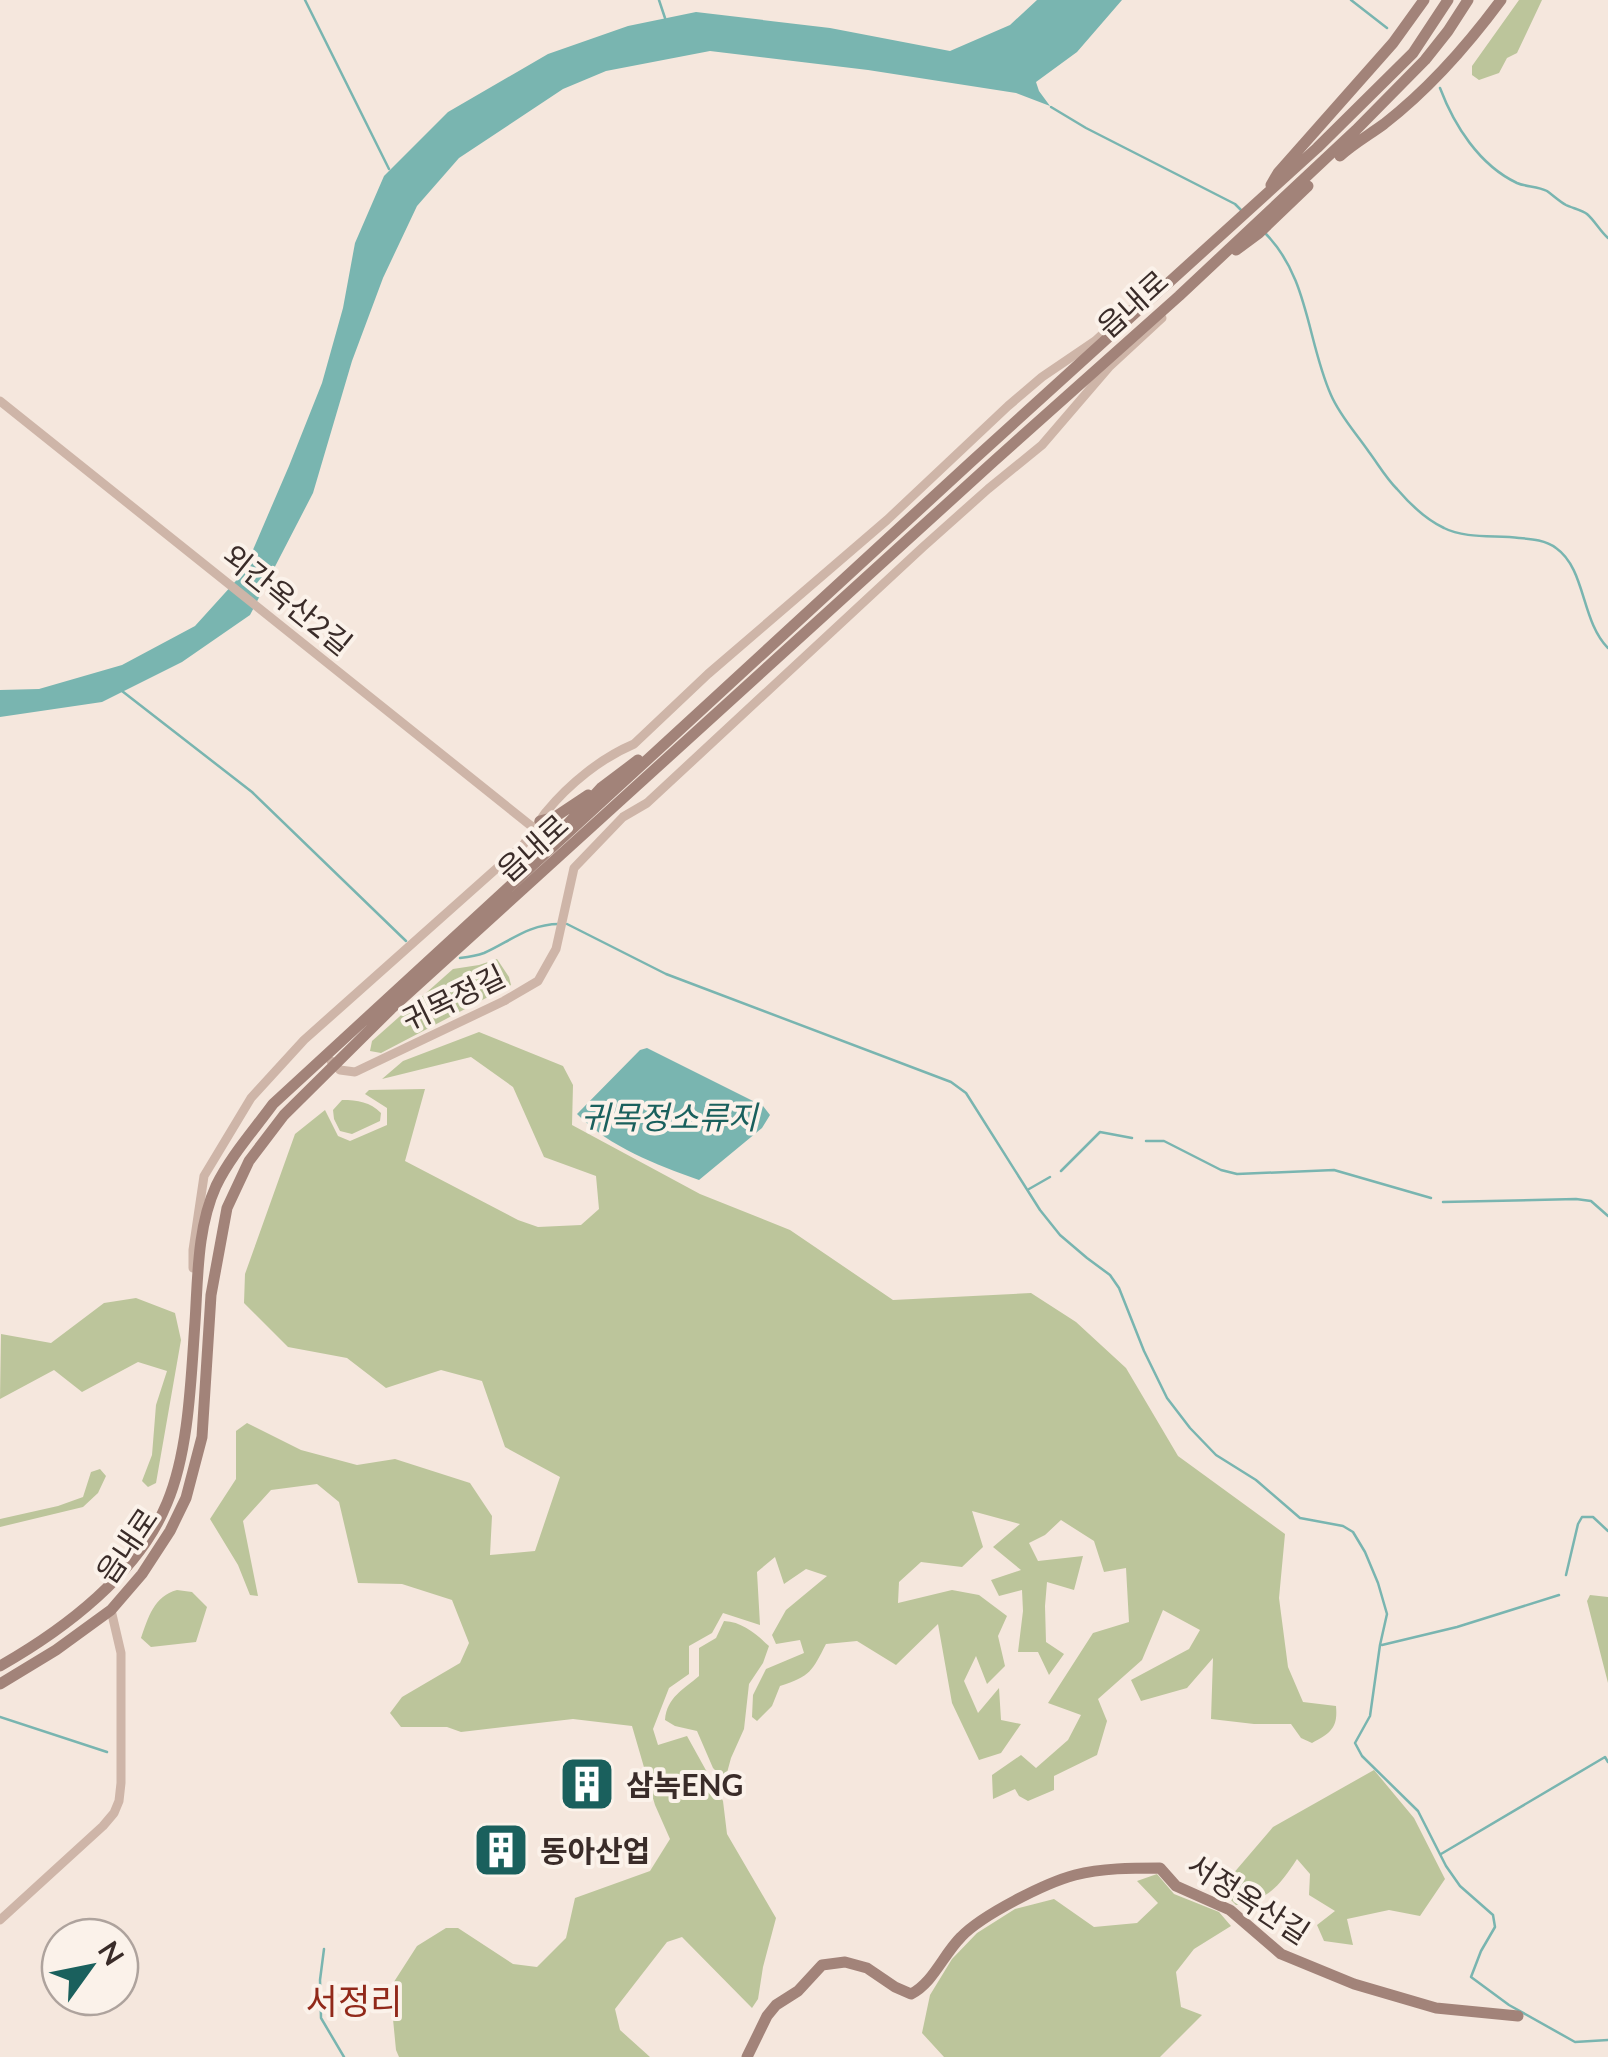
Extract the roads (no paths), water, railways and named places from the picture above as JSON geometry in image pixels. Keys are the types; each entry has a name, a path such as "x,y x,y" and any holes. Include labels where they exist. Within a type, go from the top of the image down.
{"street":[{"path":"1266,194 1278,173 1393,42 1424,0"},
{"name":"읍내로","path":"0,1920 87,1843 119,1801 121,1653 111,1610 155,1556 186,1498 204,1422 211,1295 227,1208 250,1161 284,1115 330,1060 548,842 652,755 1317,148 1412,53 1448,0"},
{"name":"읍내로","path":"0,1666 100,1596 146,1542 169,1500 186,1434 200,1248 216,1186 273,1104 405,996 1192,284 1394,93 1425,60 1468,0"},
{"path":"1192,284 1263,230 1350,147 1385,123 1433,80 1501,0"},
{"name":"귀목정길","path":"330,1060 346,1072 355,1072 538,981 556,949 571,864 623,817 647,803 923,546 1042,446 1110,367 1163,318 1192,284"},
{"path":"196,1312 193,1250 204,1176 251,1098 304,1040 523,845 554,804 584,775 634,744 1042,377 1096,341 1129,310 1143,307"},
{"name":"외간옥산2길","path":"0,401 538,825 548,842"},
{"path":"538,825 600,788 636,760 652,755"},
{"path":"548,842 600,788"},
{"path":"0,1684 111,1610 100,1596"},
{"name":"서정옥산길","path":"748,2057 767,2016 822,1965 846,1962 867,1968 911,1994 923,1988 949,1949 971,1927 1010,1903 1074,1875 1138,1868 1160,1868 1176,1886 1230,1910 1281,1954 1354,1984 1436,2008 1518,2016"}],"water":[{"path":"1037,0 1122,0 1077,52 1036,82 1050,106 1016,93 710,51 606,71 563,89 459,158 417,206 383,278 352,361 313,493 250,615 182,662 102,702 0,717 0,690 39,689 122,665 195,626 243,573 322,383 343,308 355,243 384,176 448,112 548,54 628,26 696,12 830,28 950,51 1010,25"},
{"name":"귀목정소류지","path":"647,1048 763,1106 770,1115 762,1128 699,1180 619,1146 577,1114 640,1050"}],"waterway":[{"path":"305,0 389,169"},
{"path":"659,0 665,18"},
{"path":"1351,0 1387,28"},
{"path":"1440,88 1460,130 1491,166 1517,183 1543,189 1585,213 1608,238"},
{"path":"1051,107 1241,210"},
{"path":"1265,233 1279,250 1299,289 1335,403 1389,480 1425,516 1452,531 1534,539 1556,548 1573,569 1593,624 1608,648"},
{"path":"122,691 252,792 406,941"},
{"path":"460,958 484,953 538,927 559,924"},
{"path":"567,924 666,974 951,1082 966,1093 1040,1210 1060,1235 1110,1275 1119,1288 1167,1398 1190,1428 1216,1455 1256,1480 1300,1518 1343,1526 1353,1532 1365,1552 1387,1614 1370,1716 1355,1743 1362,1756 1418,1811 1460,1886 1493,1915 1495,1927 1471,1977 1509,2005 1575,2042 1608,2040"},
{"path":"1061,1171 1100,1132 1132,1138"},
{"path":"1146,1141 1164,1141 1237,1174 1334,1170 1431,1198"},
{"path":"1029,1189 1050,1177"},
{"path":"1443,1202 1576,1199 1591,1201 1608,1216"},
{"path":"1566,1575 1582,1517 1593,1517 1608,1531"},
{"path":"1382,1645 1457,1627 1559,1595"},
{"path":"0,1717 107,1752"},
{"path":"1441,1854 1605,1757 1608,1762"},
{"path":"324,1949 321,2018 344,2057"}],"place":[{"name":"삼녹ENG","path":"587,1784"},
{"name":"동아산업","path":"501,1850"}],"district":[{"name":"서정리","path":"354,2000"}]}
